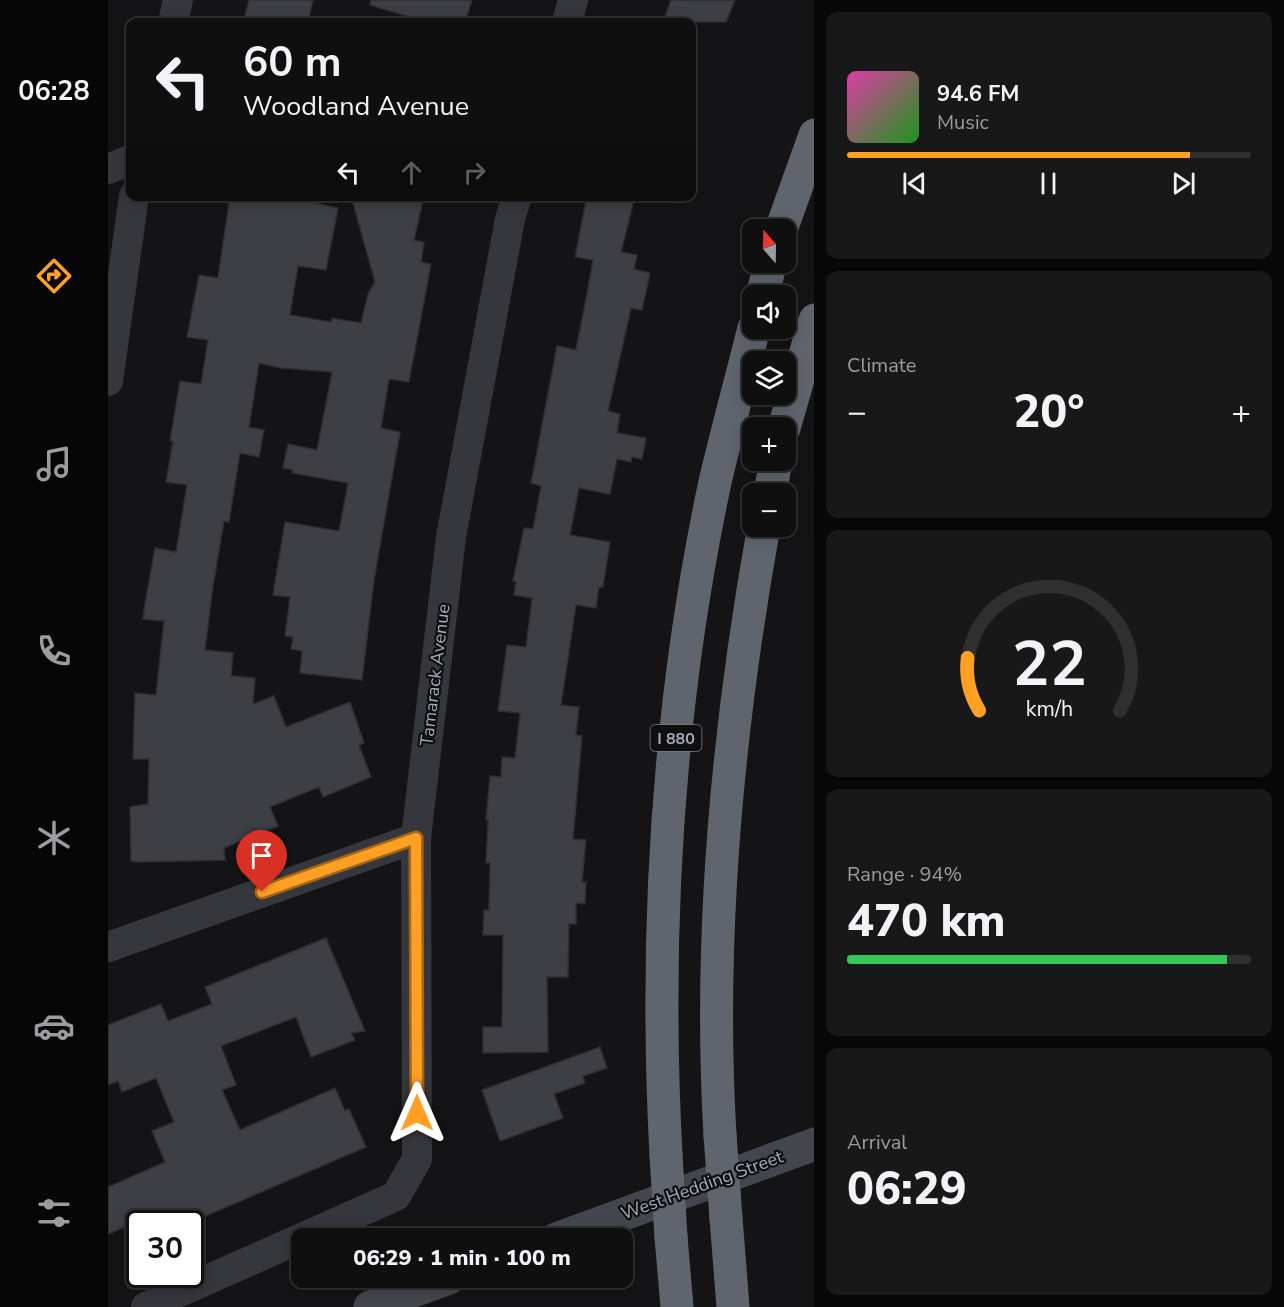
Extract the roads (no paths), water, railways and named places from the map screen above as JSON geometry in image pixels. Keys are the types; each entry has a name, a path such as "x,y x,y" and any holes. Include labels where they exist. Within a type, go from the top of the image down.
{"highway":[{"path":"785,219 814,135"},
{"path":"787,417 814,320"},
{"name":"I 880","path":"677,1307 666,1155 662,990 672,771 682,679 716,483 751,339"},
{"path":"733,1307 716,1066 716,965 725,826 739,682 762,537"}],"main road":[{"name":"West Hedding Street","path":"586,1228 814,1144"},
{"path":"370,1307 422,1288"}],"street":[{"path":"174,18 178,0"},
{"path":"568,18 573,0"},
{"path":"108,169 126,162"},
{"path":"108,381 133,201"},
{"name":"Tamarack Avenue","path":"146,1307 396,1196 417,1159 416,838 451,537 515,201"},
{"path":"108,947 416,838"}]}
